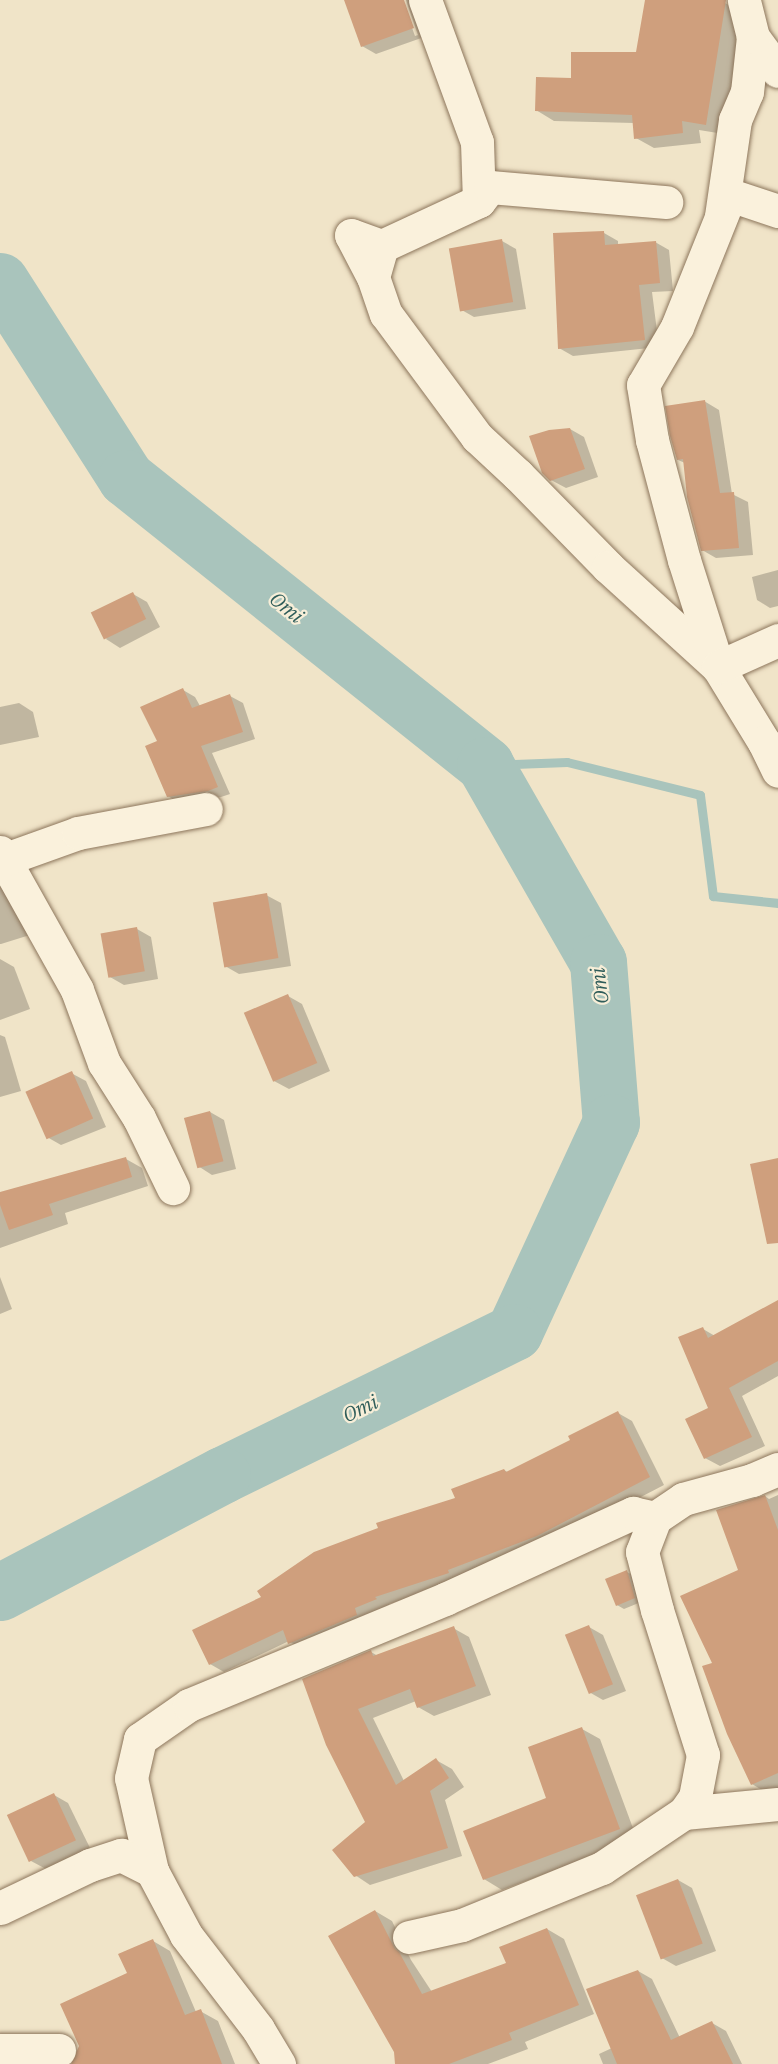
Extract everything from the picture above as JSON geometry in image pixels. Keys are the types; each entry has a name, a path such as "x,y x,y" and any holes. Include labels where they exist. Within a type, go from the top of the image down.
{"street":[{"path":"425,0 477,142 479,201"},
{"path":"721,216 735,120 747,92 753,37 744,0"},
{"path":"753,37 778,70"},
{"path":"666,202 490,187 479,201 382,246 373,278 386,314 477,437 518,475 608,567 718,667"},
{"path":"778,211 730,195 677,327 643,385 652,440 684,560 718,667 764,742 778,771"},
{"path":"718,667 778,640"},
{"path":"173,1188 139,1118 104,1063 77,990 2,858 78,833 206,808"},
{"path":"279,2064 258,2029 186,1935 152,1871 131,1778 140,1739 189,1704 683,1499 752,1480 778,1469"},
{"path":"409,1936 462,1925 602,1868 684,1812 694,1797 703,1755 657,1610 642,1552 644,1515"},
{"path":"684,1812 778,1804"},
{"path":"0,1908 90,1864 121,1856 152,1871"},
{"path":"0,2050 59,2050"}],"building":[{"path":"344,0 404,0 414,28 361,47"},
{"path":"645,0 726,0 706,125 682,121 683,133 634,139 632,115 535,111 536,77 571,78 571,52 636,52"},
{"path":"604,231 605,245 656,241 660,283 639,285 645,340 558,349 553,233"},
{"path":"502,239 513,302 460,311 449,248"},
{"path":"705,400 720,493 734,492 739,548 701,551 687,497 683,459 677,460 670,436 665,406"},
{"path":"570,428 585,469 550,481 542,473 529,436 549,430"},
{"path":"133,592 146,619 104,640 91,613"},
{"path":"183,688 192,708 230,694 243,732 201,746 218,787 208,791 167,797 145,746 157,741 140,707"},
{"path":"267,893 278,958 224,968 213,903"},
{"path":"137,927 145,971 108,978 101,933"},
{"path":"288,994 317,1063 273,1082 244,1013"},
{"path":"72,1071 93,1119 47,1139 25,1092"},
{"path":"210,1111 223,1161 197,1168 184,1118"},
{"path":"126,1157 132,1177 49,1204 53,1215 9,1230 0,1205 0,1192"},
{"path":"778,1158 778,1243 767,1244 750,1164"},
{"path":"778,1300 778,1361 729,1388 752,1437 704,1459 685,1419 708,1408 678,1337 703,1327 708,1338"},
{"path":"618,1411 650,1477 537,1536 448,1570 449,1573 375,1597 377,1599 355,1608 357,1615 288,1644 283,1630 209,1665 192,1630 261,1597 257,1591 314,1552 378,1528 376,1523 455,1498 451,1489 504,1469 506,1472 570,1440 568,1436"},
{"path":"765,1495 778,1530 778,1773 751,1785 727,1734 702,1666 712,1663 680,1596 738,1570 716,1510"},
{"path":"627,1570 635,1598 616,1606 605,1579"},
{"path":"589,1625 613,1684 589,1694 565,1635"},
{"path":"454,1626 476,1686 417,1708 410,1689 358,1709 396,1785 436,1758 449,1778 430,1791 448,1848 354,1877 332,1850 365,1822 326,1745 302,1679 371,1650 373,1656"},
{"path":"582,1727 620,1829 483,1880 463,1831 546,1798 528,1747"},
{"path":"54,1793 76,1840 29,1862 7,1815"},
{"path":"678,1879 703,1943 661,1960 636,1895"},
{"path":"375,1910 422,1994 506,1963 499,1947 547,1928 579,2005 509,2033 512,2040 449,2064 395,2064 394,2052 328,1936"},
{"path":"153,1939 185,2015 201,2009 222,2064 71,2064 79,2046 60,2004 127,1973 118,1954"},
{"path":"638,1970 671,2040 712,2021 733,2064 617,2064 586,1989"}],"waterway":[{"name":"Omi","path":"0,281 126,478 485,765 598,962 611,1122 514,1332 222,1475 0,1592"},
{"path":"485,765 567,762 700,795 713,896 778,903"}]}
